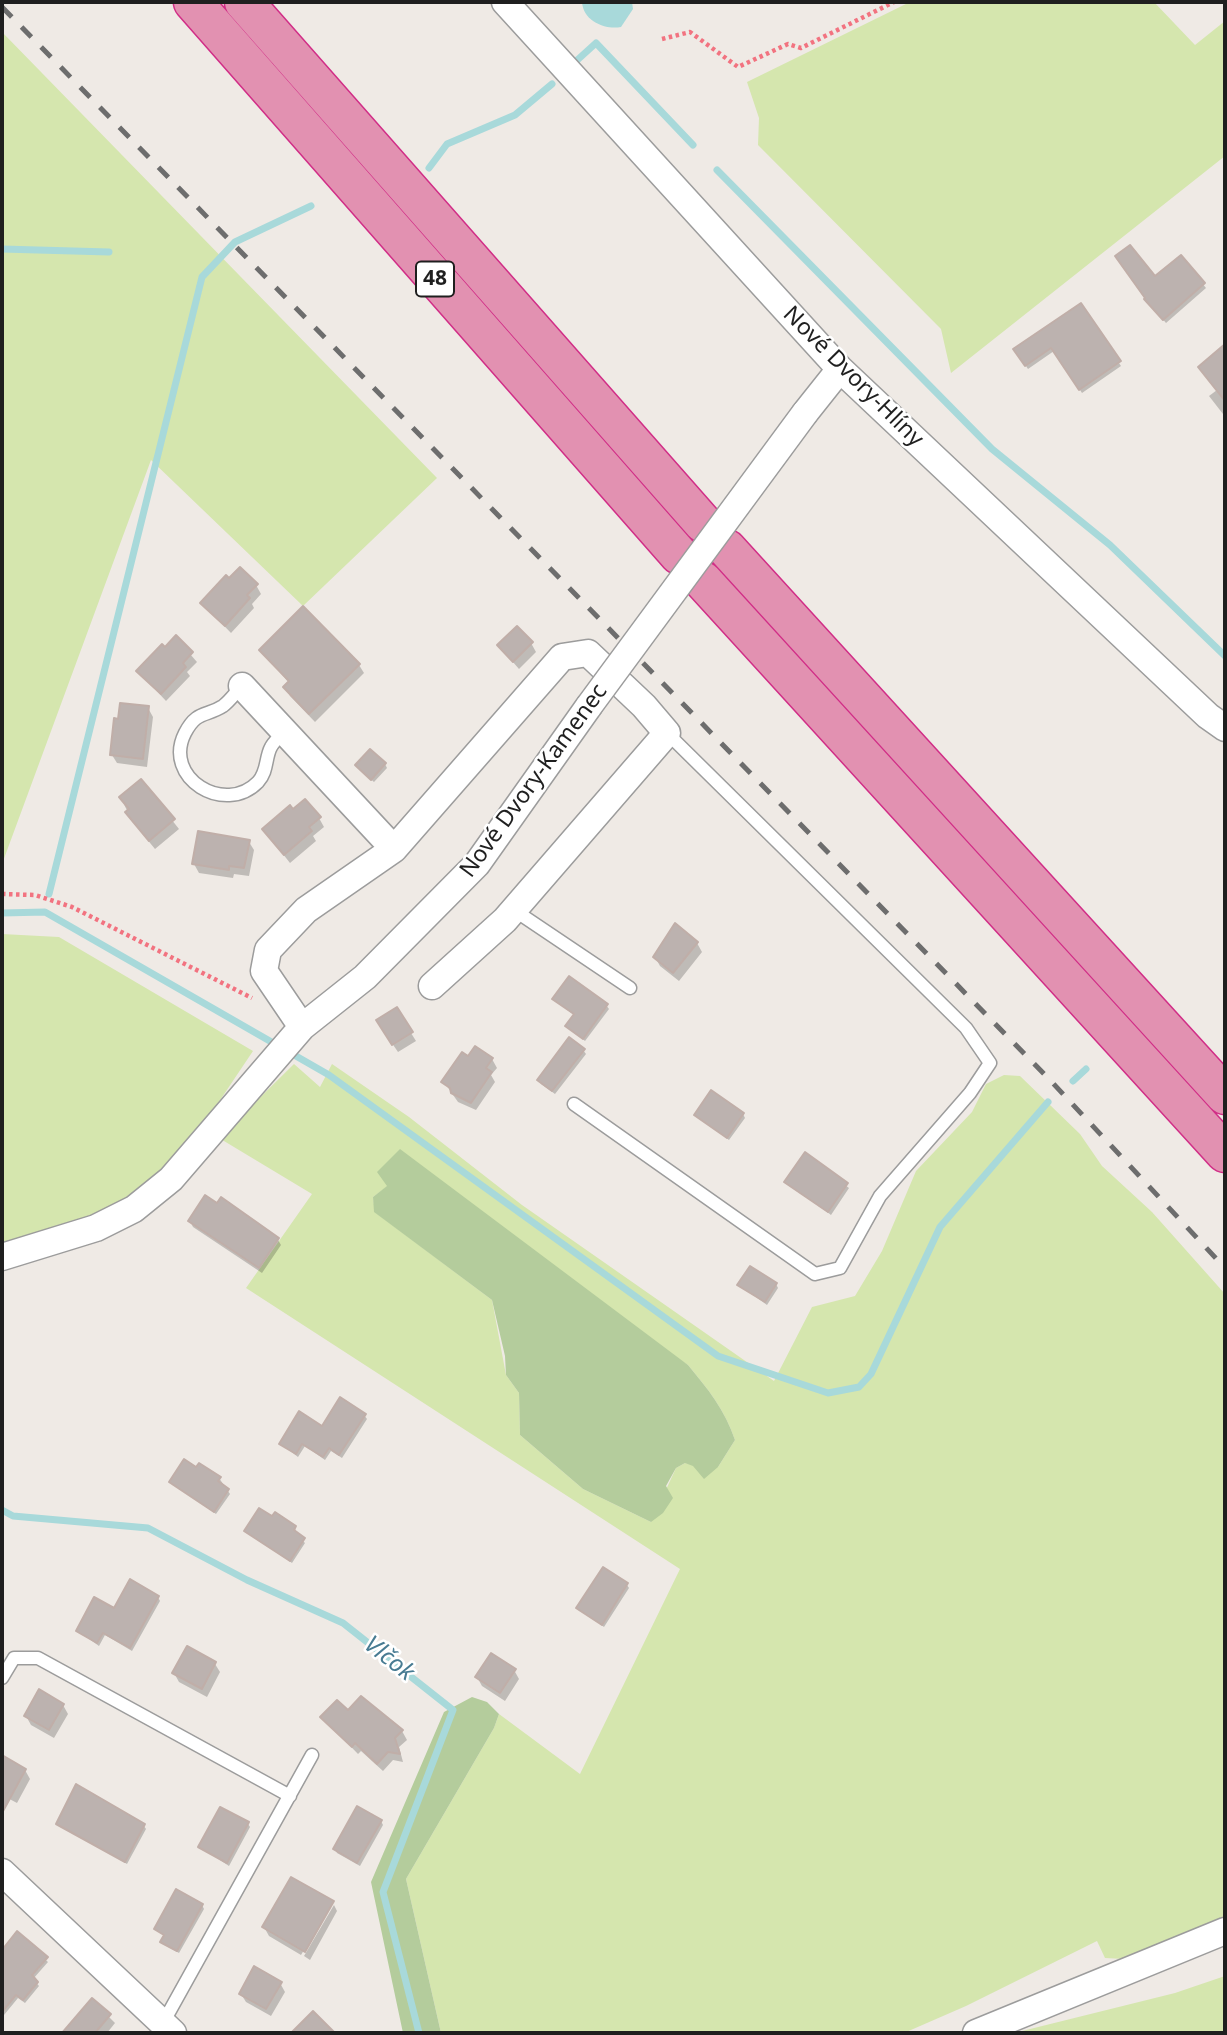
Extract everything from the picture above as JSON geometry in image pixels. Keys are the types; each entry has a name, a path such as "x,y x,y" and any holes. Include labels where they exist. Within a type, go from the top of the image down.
{"highway":[{"name":"48","path":"193,2 691,568 1225,1153"},
{"name":"48","path":"244,2 715,536 1225,1095"}],"street":[{"name":"Nové Dvory-Hlíny","path":"505,2 840,369 1198,707 1225,728"},
{"name":"Nové Dvory-Kamenec","path":"667,733 644,706 588,653 562,657 394,849 306,910 268,950 264,971 281,998 297,1032 365,977 477,864 589,706 805,414 840,369"},
{"path":"242,686 394,849"},
{"path":"432,986 514,910 667,733"},
{"path":"2,1257 96,1228 134,1209 171,1178 297,1032"},
{"path":"2,1872 168,2028"},
{"path":"976,2033 1225,1931"}],"lane":[{"path":"242,686 222,707 205,711 191,722 183,737 180,755 185,772 196,785 211,794 229,796 246,792 259,781 268,766 270,748 285,730"},
{"path":"574,1104 815,1274 840,1268 880,1196 970,1093 990,1063 966,1028 667,733"},
{"path":"514,910 630,988"},
{"path":"2,1678 14,1658 38,1658 290,1796"},
{"path":"168,2028 312,1755"}],"path":[{"path":"662,39 690,32 738,67 788,44 801,48 894,2"},
{"path":"2,894 35,895 72,908 266,1006 281,998"}],"green space":[{"path":"910,2 1154,2 1195,45 1225,21 1225,156 951,373 941,329 758,145 759,118 747,82"},
{"path":"2,32 437,478 303,606 151,460 2,864"},
{"path":"2,934 59,937 253,1051 198,1133 141,1195 92,1222 2,1248"},
{"path":"294,1064 320,1087 332,1064 409,1117 522,1205 774,1381 812,1307 855,1296 882,1251 916,1171 972,1112 986,1084 1004,1075 1020,1076 1080,1134 1102,1166 1152,1212 1225,1294 1225,1916 1124,1959 1105,1958 1097,1941 966,2006 904,2033 441,2033 406,1879 494,1728 499,1714 580,1774 680,1569 246,1288 312,1194 219,1138","holes":["388,1186 688,1365 721,1409 735,1440 718,1467 685,1463 676,1468 651,1522 583,1489 520,1435 519,1393 506,1375 492,1300 375,1212 373,1197"]},
{"path":"400,1149 688,1365 721,1409 735,1440 718,1467 704,1479 693,1466 685,1463 676,1468 666,1486 673,1498 663,1513 651,1522 583,1489 520,1435 519,1393 506,1375 505,1356 492,1300 374,1212 373,1197 387,1186 377,1172"},
{"path":"472,1697 487,1702 499,1714 494,1728 406,1879 441,2033 403,2033 371,1882 444,1712"},
{"path":"1225,1976 1225,2033 1014,2033 1175,1993"}],"water":[{"path":"582,2 632,2 633,9 621,27 615,28 596,23 586,14"}],"building":[{"path":"1130,245 1155,276 1181,255 1205,283 1163,320 1144,299 1115,256"},
{"path":"1081,303 1121,361 1079,390 1051,348 1025,366 1013,349"},
{"path":"1225,344 1225,401 1198,367"},
{"path":"240,567 258,584 247,595 250,598 225,626 200,603 226,575 229,578"},
{"path":"303,606 360,664 309,714 283,687 289,681 259,650"},
{"path":"517,626 533,642 513,662 497,645"},
{"path":"176,635 193,652 183,663 186,667 161,694 136,671 162,644 165,647"},
{"path":"120,703 149,706 143,759 110,755 114,718 118,719"},
{"path":"370,749 386,763 371,780 355,765"},
{"path":"141,779 175,819 149,841 125,812 129,809 119,797"},
{"path":"305,799 321,817 309,827 312,831 284,855 262,829 290,805 293,809"},
{"path":"198,831 250,840 244,868 229,866 229,870 192,864"},
{"path":"675,923 698,942 673,973 653,957"},
{"path":"569,976 608,1004 583,1039 565,1026 574,1014 552,999"},
{"path":"397,1007 413,1032 392,1045 376,1020"},
{"path":"569,1037 585,1049 552,1091 537,1080"},
{"path":"475,1046 493,1058 486,1068 492,1072 471,1103 451,1093 450,1088 441,1082 462,1052 468,1056"},
{"path":"711,1090 744,1113 727,1138 694,1115"},
{"path":"805,1152 848,1183 828,1212 784,1182"},
{"path":"205,1195 217,1203 221,1197 279,1238 259,1268 188,1221"},
{"path":"750,1266 777,1283 765,1302 737,1285"},
{"path":"340,1397 366,1414 339,1455 329,1448 323,1457 302,1444 296,1454 279,1444 299,1411 322,1426"},
{"path":"184,1459 196,1467 199,1463 221,1477 218,1481 229,1489 214,1512 169,1482"},
{"path":"259,1508 272,1516 275,1512 296,1526 294,1530 305,1538 290,1561 244,1531"},
{"path":"603,1567 628,1583 602,1625 576,1608"},
{"path":"130,1579 159,1596 130,1648 103,1633 97,1643 76,1631 94,1597 114,1608"},
{"path":"187,1646 216,1662 202,1689 172,1673"},
{"path":"491,1653 516,1669 500,1693 475,1677"},
{"path":"39,1689 64,1704 49,1730 24,1716"},
{"path":"361,1696 403,1730 395,1738 400,1754 388,1752 377,1764 355,1743 352,1747 320,1717 337,1700 348,1710"},
{"path":"2,1755 26,1769 2,1813"},
{"path":"76,1784 145,1824 125,1862 56,1824"},
{"path":"357,1806 382,1820 357,1863 333,1849"},
{"path":"220,1807 249,1822 227,1863 198,1847"},
{"path":"291,1877 334,1901 305,1952 262,1927"},
{"path":"176,1889 203,1904 177,1951 160,1942 164,1935 154,1929"},
{"path":"17,1931 48,1957 32,1975 38,1982 23,2000 16,1995 2,2012 2,1950"},
{"path":"254,1966 282,1982 266,2009 239,1994"},
{"path":"92,1998 111,2014 95,2033 62,2033"},
{"path":"313,2011 335,2033 291,2033"}],"waterway":[{"path":"574,63 596,43 693,145"},
{"path":"429,168 447,144 515,115 552,84"},
{"path":"717,170 992,449 1110,545 1225,656"},
{"path":"49,894 202,277 235,242 311,206"},
{"path":"2,249 109,252"},
{"path":"2,913 45,912 329,1075 718,1356 828,1393 859,1387 871,1374 940,1227 1048,1102"},
{"path":"1073,1081 1086,1069"},
{"name":"Vlčok","path":"2,1510 13,1516 148,1528 247,1580 343,1623 453,1710 383,1892 419,2033"}],"railway":[{"path":"2,7 618,638"},
{"path":"643,663 1049,1079 1225,1268"}]}
